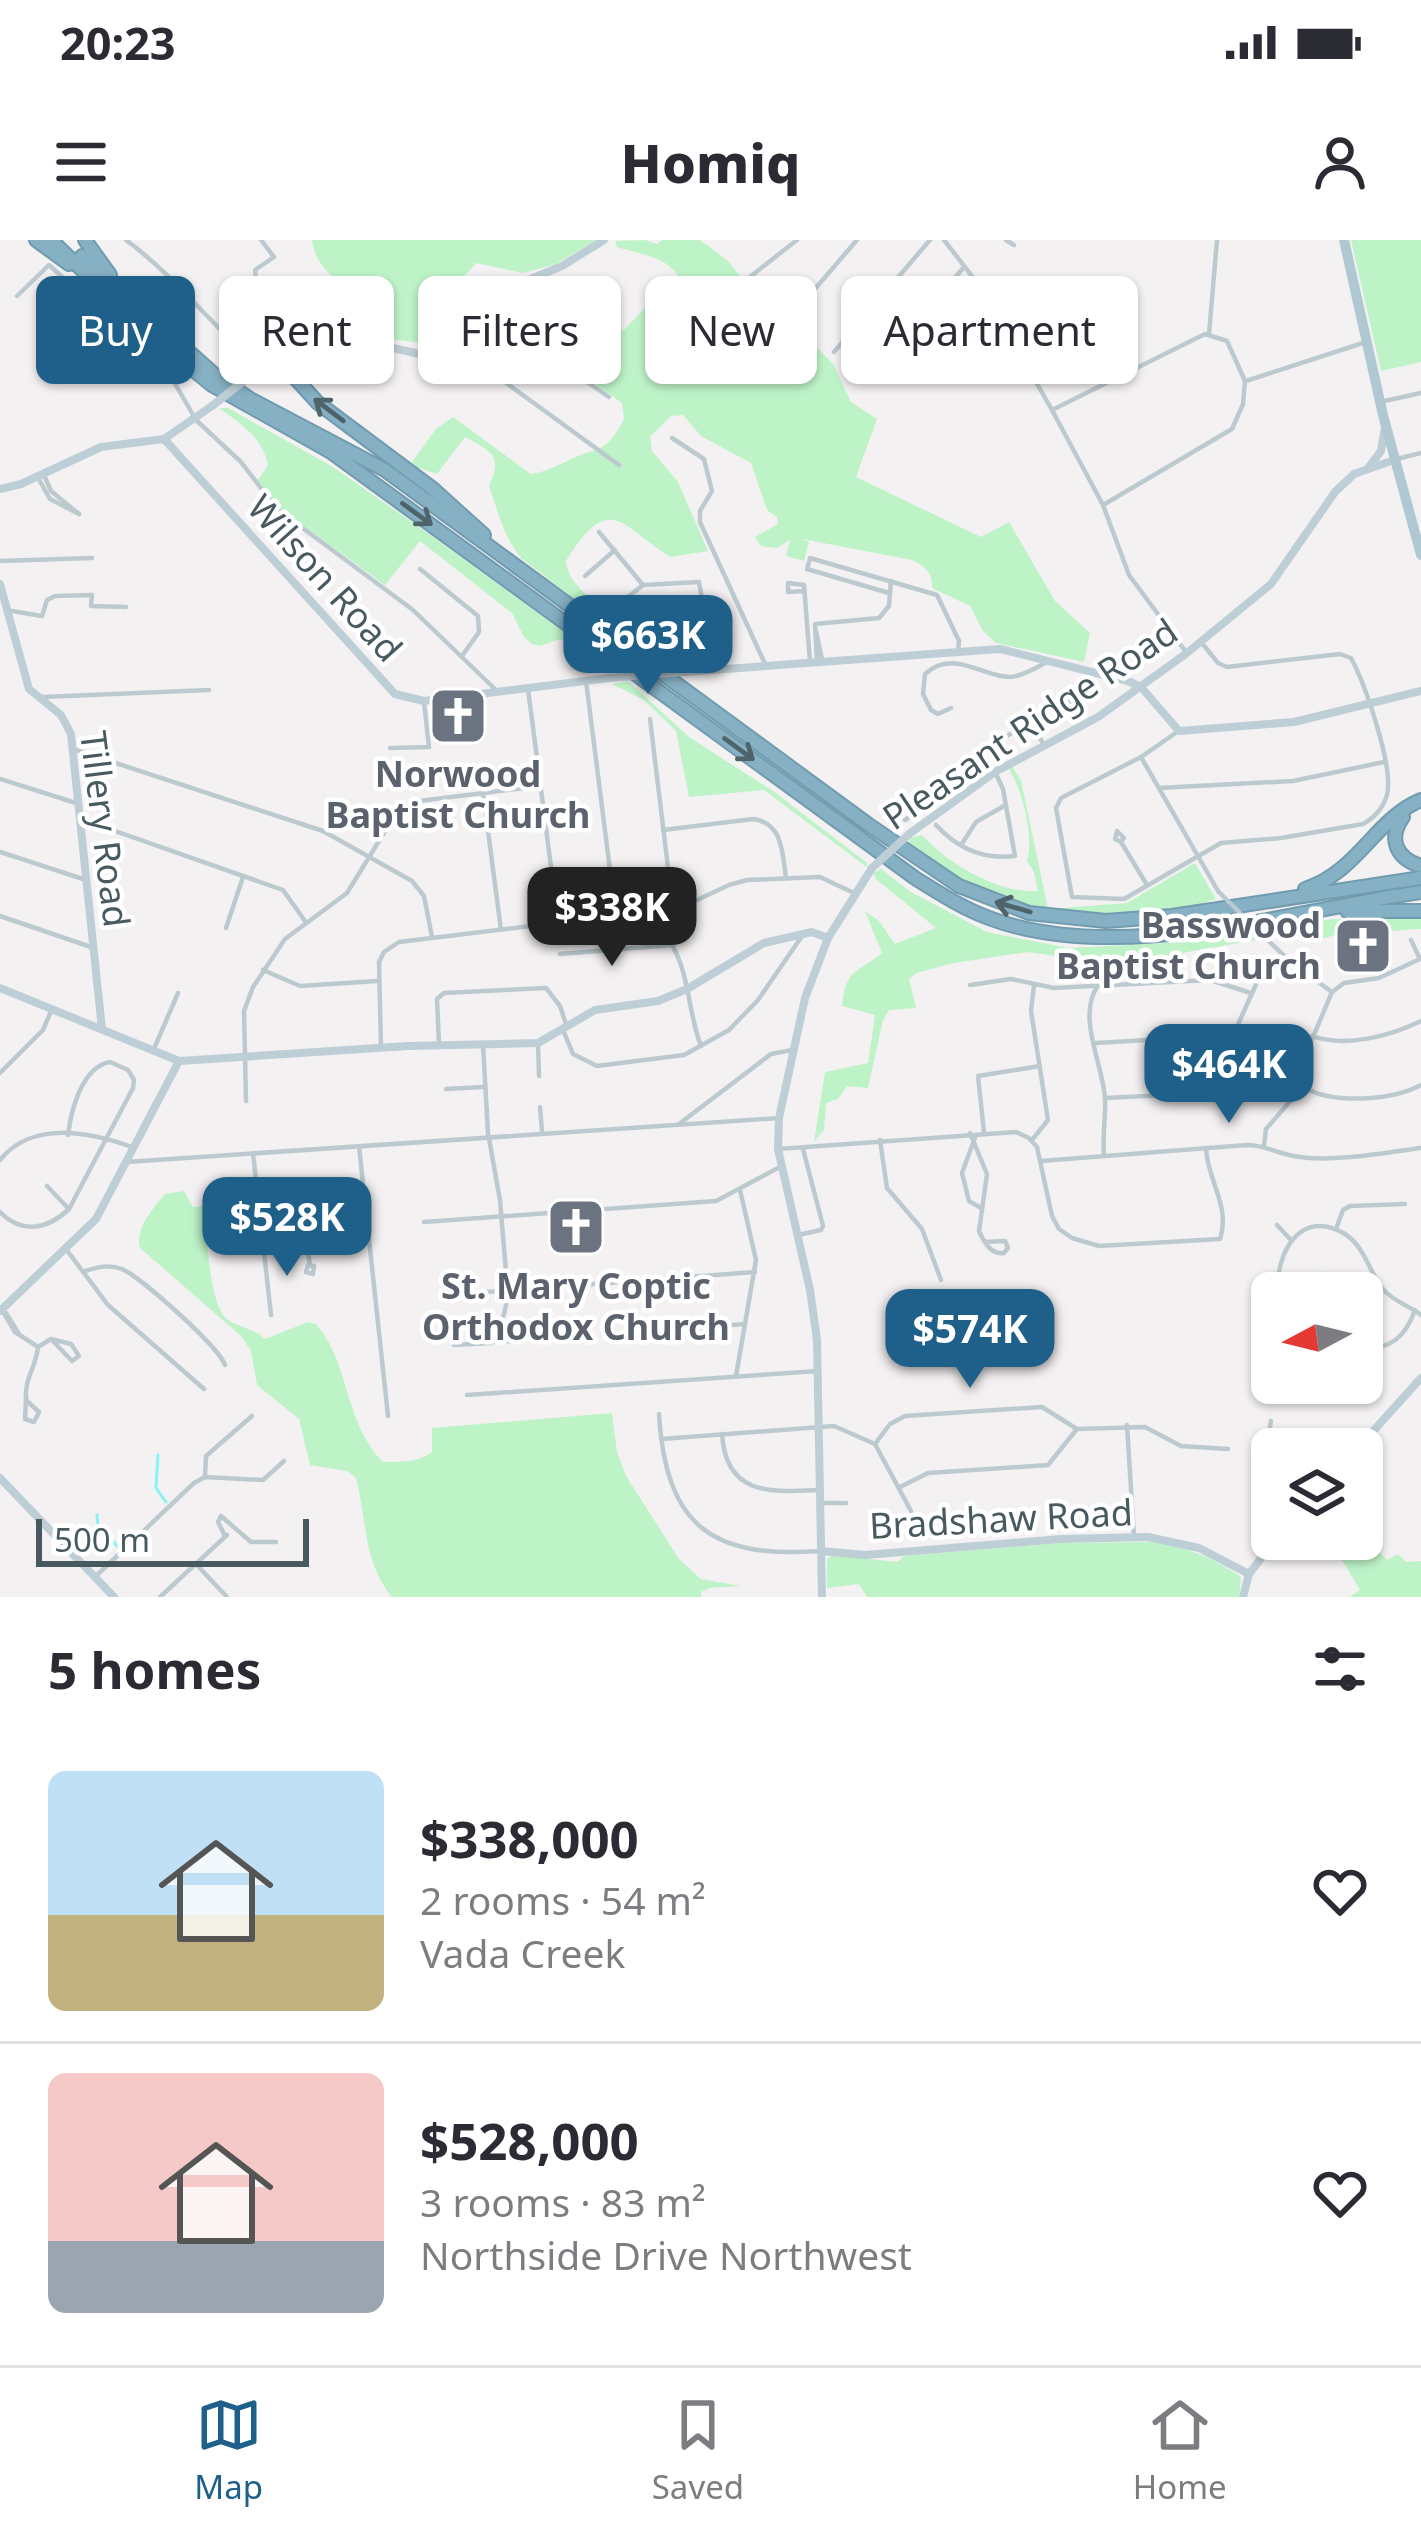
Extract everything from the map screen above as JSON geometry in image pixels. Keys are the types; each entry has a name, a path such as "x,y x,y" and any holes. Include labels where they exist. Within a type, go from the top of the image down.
{"highway":[{"path":"36,240 88,276"},
{"path":"51,240 90,276"},
{"path":"63,240 104,276"},
{"path":"85,240 113,276"},
{"path":"195,357 250,399 386,470 925,865 991,901 1029,913 1106,921 1256,903 1421,871"},
{"path":"195,373 331,452 915,878 990,918 1028,929 1108,938 1421,892"},
{"path":"301,384 318,403 433,489 514,566"},
{"path":"1421,804 1402,818 1394,837 1404,858 1421,871"},
{"path":"1296,892 1347,867 1399,813 1421,804"},
{"path":"1256,903 1421,871"},
{"path":"1292,914 1421,911"}],"main road":[{"path":"1344,240 1380,403 1416,514 1421,554"}],"street":[{"path":"126,240 159,264 171,284 219,329"},
{"path":"256,276 255,270 274,256 261,240"},
{"path":"538,276 604,240"},
{"path":"751,276 797,240"},
{"path":"817,287 857,240"},
{"path":"834,352 930,240"},
{"path":"944,240 985,293 1052,410 1103,505 1129,575 1187,653"},
{"path":"1006,240 1013,245"},
{"path":"1209,334 1217,240"},
{"path":"17,296 49,265 156,361 196,420 241,462 277,509 413,610 498,692"},
{"path":"956,276 964,267"},
{"path":"1052,410 1209,334 1227,341 1245,381 1240,413 1226,434 1103,505"},
{"path":"1245,381 1366,342"},
{"path":"0,489 100,447 164,440 240,384"},
{"path":"508,384 619,465"},
{"path":"590,384 609,397"},
{"path":"1380,403 1421,393"},
{"path":"1367,468 1380,454 1386,425"},
{"path":"672,438 704,459 712,491 700,512 700,522 766,666"},
{"name":"Wilson Road","path":"164,440 395,694 424,701 609,678 962,648 1008,649 1141,687"},
{"path":"1396,460 1421,453"},
{"name":"Pleasant Ridge Road","path":"823,1597 814,1312 778,1149 791,1050 828,938 872,868 909,834 995,772 1098,717 1201,643 1271,584 1335,492 1367,468 1396,460"},
{"path":"40,475 54,494 79,514 47,497 40,475"},
{"path":"599,532 643,586"},
{"path":"584,576 615,550"},
{"path":"0,561 92,557"},
{"path":"889,593 807,569 810,558 937,595 962,648"},
{"path":"420,568 478,616 479,632 462,656"},
{"path":"816,662 815,624 879,618 887,609 891,581"},
{"path":"619,605 643,586 699,582 714,670"},
{"name":"Tillery Road","path":"0,584 24,678 36,698 64,720 73,749 102,1029"},
{"path":"804,591 816,662"},
{"path":"6,610 42,616 47,599 92,595 92,607 126,607"},
{"path":"672,629 705,626"},
{"path":"710,638 730,636"},
{"path":"1201,643 1217,663 1233,668 1344,655 1353,662 1369,706 1384,762 1388,790 1381,809 1364,824 1228,842 1124,899 1072,897 1056,808 1061,798 1142,757 1179,731 1294,722 1369,706 1421,691"},
{"path":"951,708 938,714 925,697 925,674 933,667 968,664 1012,677 1053,660"},
{"path":"586,681 616,917"},
{"path":"1141,687 1179,731"},
{"path":"527,688 558,923"},
{"path":"36,698 209,690"},
{"path":"1044,745 1031,714 1082,698"},
{"path":"390,748 430,746 424,701"},
{"path":"650,719 673,909"},
{"path":"905,820 947,803 952,788 966,782 976,754 1033,726"},
{"path":"73,749 304,823 419,889 428,904 433,938"},
{"path":"1142,757 1218,891 1287,959 1332,992"},
{"path":"1159,788 1293,781 1384,762"},
{"path":"936,825 986,857 1015,856 995,772"},
{"path":"0,779 79,804"},
{"path":"246,1101 244,1011 263,970 285,939 341,900 391,820 407,805 540,786"},
{"path":"482,793 501,930"},
{"path":"961,845 976,823 1006,805"},
{"path":"81,819 283,890 306,922"},
{"path":"663,830 768,821 778,834 786,877"},
{"path":"1121,842 1147,885"},
{"path":"0,851 87,880"},
{"path":"226,928 243,877"},
{"path":"381,1048 377,981 379,962 389,948 433,938 673,909 736,882 820,877 854,893"},
{"path":"0,916 93,948"},
{"path":"439,1044 440,994 546,988 560,1006 573,1054 597,1066 684,1055 729,1030 758,1000 804,934"},
{"path":"0,988 179,1061 439,1044 538,1043 595,1010 658,1001 687,989 716,976 764,943 804,934 828,938"},
{"path":"1264,1144 1266,1129 1302,1087 1312,1036 1332,992 1344,982 1378,979 1420,960 1411,940"},
{"path":"560,954 668,943 676,949 701,1046"},
{"path":"1287,959 1261,974 1234,1035 1239,1053 1289,1101"},
{"path":"263,970 300,986 377,981"},
{"path":"970,986 1011,979 1034,985 1097,987 1218,980 1251,993"},
{"path":"1032,1140 1048,1120 1030,1011 1034,985"},
{"path":"1097,987 1089,1003 1105,1098 1104,1156"},
{"path":"153,1051 178,993"},
{"path":"1,1072 43,1030 52,1009"},
{"path":"1312,1036 1324,1040 1382,1036 1421,1021"},
{"path":"1095,1043 1234,1035"},
{"path":"538,1043 539,1076"},
{"path":"483,1046 507,1292 504,1314 491,1342"},
{"path":"680,1124 770,1054 791,1050"},
{"path":"38,1348 19,1334 2,1311 96,1219 179,1061"},
{"path":"0,1212 17,1226 38,1228 69,1209 134,1080 128,1070 110,1062 93,1070 73,1106 68,1135"},
{"path":"1105,1098 1208,1094 1250,1065"},
{"path":"980,1208 970,1201 962,1173 977,1132 978,1076 1040,1066"},
{"path":"1302,1087 1335,1098 1401,1093 1421,1085"},
{"path":"446,1089 485,1086"},
{"path":"540,1107 542,1134"},
{"path":"126,1162 779,1118"},
{"path":"778,1149 1016,1132 1032,1140 1041,1161 1055,1224 1090,1246 1220,1239 1221,1198 1208,1174 1206,1148"},
{"path":"0,1160 28,1136 106,1138 132,1147"},
{"path":"880,1140 886,1187 922,1229 941,1280"},
{"path":"975,1144 987,1174 979,1231 985,1242"},
{"path":"1041,1161 1264,1144 1292,1156 1421,1148"},
{"path":"359,1146 388,1416"},
{"path":"798,1235 823,1226 802,1146"},
{"path":"253,1153 271,1315"},
{"path":"424,1222 716,1201 782,1166"},
{"path":"47,1186 69,1209"},
{"path":"736,1376 756,1251 740,1190"},
{"path":"1336,1230 1343,1210 1350,1206 1406,1204"},
{"path":"259,1208 301,1208 310,1264"},
{"path":"1277,1226 1291,1240"},
{"path":"1279,1272 1279,1260 1291,1240 1314,1229 1336,1230 1354,1241 1373,1272"},
{"path":"66,1250 109,1305 204,1389"},
{"path":"83,1271 106,1266 129,1273 214,1346 225,1365"},
{"path":"447,1295 755,1272"},
{"path":"1383,1289 1419,1312 1404,1335 1383,1345"},
{"path":"606,1335 745,1324"},
{"path":"38,1348 51,1339"},
{"path":"454,1345 511,1341"},
{"path":"26,1400 25,1382 37,1361 38,1348"},
{"path":"467,1395 818,1371"},
{"path":"1376,1428 1421,1378"},
{"path":"874,1444 890,1424 905,1416 1042,1407 1077,1429 1145,1427 1180,1446 1228,1449"},
{"path":"659,1414 665,1469 674,1492 710,1534 753,1552 821,1551"},
{"path":"206,1477 206,1456 252,1416"},
{"path":"1269,1428 1270,1421"},
{"path":"1127,1425 1134,1537"},
{"path":"661,1438 834,1426 874,1444 911,1511"},
{"path":"899,1488 928,1473 1048,1465 1077,1429"},
{"path":"722,1435 734,1473 755,1489 820,1490"},
{"path":"95,1577 194,1483 206,1477 258,1481 284,1461"},
{"path":"0,1478 114,1597"},
{"path":"820,1503 846,1503"},
{"path":"160,1597 226,1535 217,1520 220,1516 251,1542 276,1542"},
{"name":"Bradshaw Road","path":"821,1551 865,1555 1134,1537 1190,1545 1249,1574"},
{"path":"1243,1597 1249,1574 1260,1560"},
{"path":"196,1564 227,1597"}],"green space":[{"path":"312,240 596,240 556,264 523,273 476,263 464,276 418,276 418,342 394,339 394,276 333,276 316,255"},
{"path":"700,240 740,276 678,276 665,263 617,247 615,241"},
{"path":"1351,240 1421,240 1421,362 1381,371"},
{"path":"645,308 645,384 817,384 817,347 833,364 851,402 877,419 856,477 981,537 1009,522 1055,601 1090,633 1084,662 996,643 983,631 970,606 932,588 927,571 912,560 802,539 809,542 804,561 786,556 790,540 777,548 761,546 755,537 778,524 767,510 751,463 701,436 683,415 671,416 650,437 652,451 678,482 708,551 670,557 627,526 605,520 581,539 566,561 582,591 652,640 677,668 660,664 521,558 489,486 495,461 488,451 465,437 437,474 412,462 436,429 453,417 531,474 607,444 624,419 622,403 595,384 621,384 624,330"},
{"path":"219,408 228,408 333,467 568,635 608,674 560,639 532,644 512,613 420,541 385,585 279,508 258,480 268,465 261,447"},
{"path":"628,681 689,737 773,791 868,868 764,790 689,797 676,731 644,700 612,684"},
{"path":"1011,765 1021,780 1048,909 1127,903 1195,863 1216,899 1156,913 1060,914 971,887 909,846 910,838 922,835 974,875 1023,891 1038,891 1027,861 1028,827"},
{"path":"881,869 911,892 987,932 1069,948 1185,942 1324,920 1383,916 1421,919 1421,929 1338,934 1319,940 1307,931 1130,962 1099,963 1029,952 917,973 909,979 916,1008 889,1010 883,1020 868,1088 847,1086 838,1099 826,1103 824,1130 814,1142 825,1072 868,1063 875,1015 842,1006 850,977 882,953 865,911 879,921 895,944 936,928 876,879 873,873"},
{"path":"184,1191 193,1207 204,1206 211,1278 223,1315 265,1339 308,1322 316,1324 336,1357 361,1429 383,1462 414,1460 432,1452 432,1428 612,1413 626,1476 679,1559 701,1579 741,1586 709,1588 701,1597 392,1597 371,1555 356,1478 347,1471 310,1465 299,1419 257,1385 251,1351 241,1336 140,1248 142,1226 155,1206 165,1194"},
{"path":"1150,1542 1187,1550 1230,1570 1241,1577 1239,1597 867,1597 859,1584 827,1588 827,1559 832,1555 897,1562 904,1556 1061,1543"},
{"path":"1398,1554 1406,1562 1421,1561 1421,1597 1350,1597 1360,1590 1342,1560 1383,1560 1383,1556 1387,1560"}],"waterway":[{"path":"158,1455 156,1488 166,1502"},
{"path":"97,1515 98,1525 118,1547"}],"place":[{"name":"Norwood Baptist Church","path":"458,716"},
{"name":"Basswood Baptist Church","path":"1363,946"},
{"name":"St. Mary Coptic Orthodox Church","path":"576,1227"}]}
